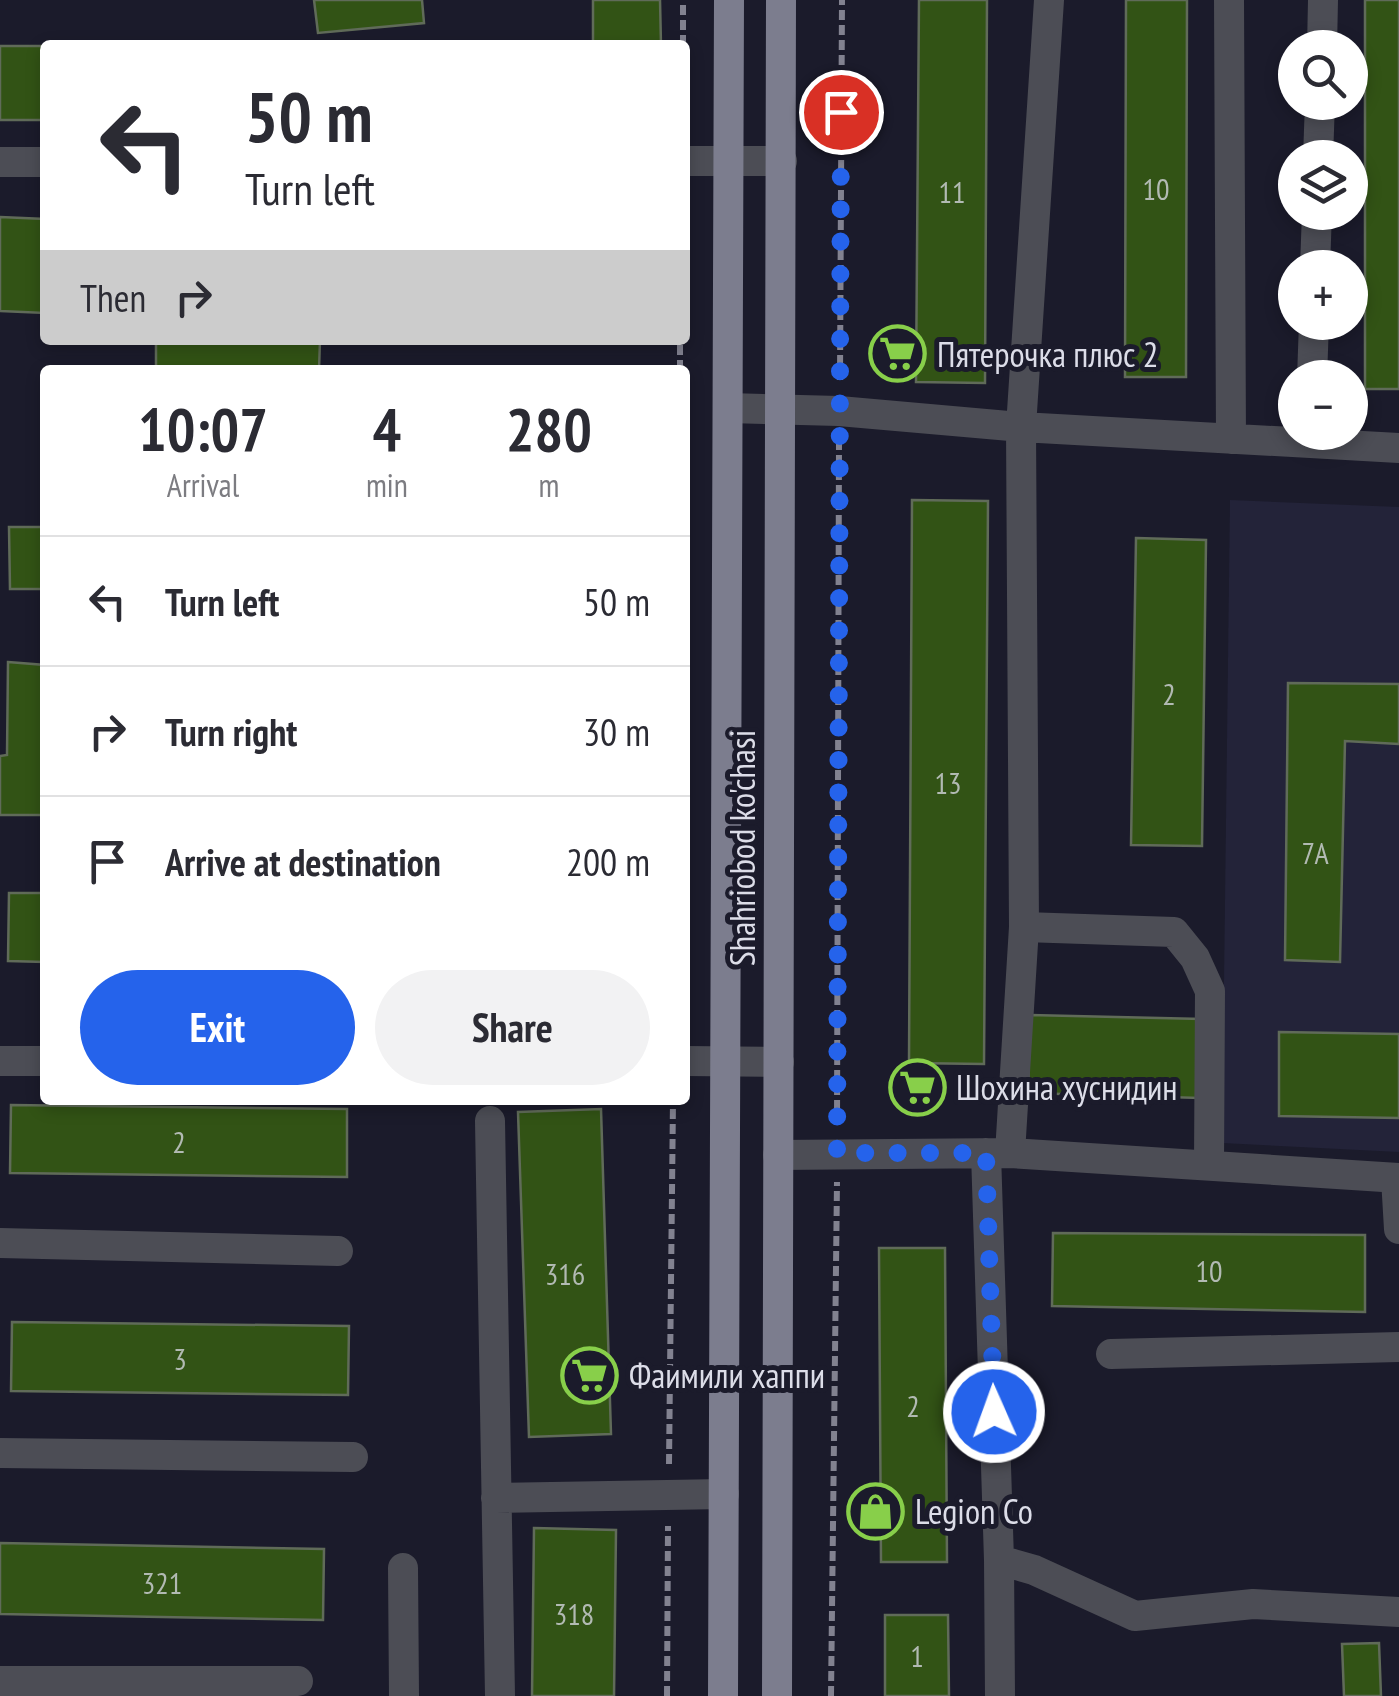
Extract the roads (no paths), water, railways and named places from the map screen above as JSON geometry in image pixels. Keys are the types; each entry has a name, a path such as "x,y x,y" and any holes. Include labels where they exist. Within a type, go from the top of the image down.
{"main road":[{"name":"Shahriobod ko'chasi","path":"724,1696 729,0"},
{"name":"Shahriobod ko'chasi","path":"776,1696 782,0"}],"street":[{"path":"1000,1696 998,1153 1024,926 1021,427 1049,0"},
{"path":"1230,0 1231,438"},
{"path":"1322,30 1323,0"},
{"path":"690,161 782,161"},
{"path":"0,162 40,162"},
{"path":"728,408 840,411 1021,427 1278,438"},
{"path":"1368,445 1399,448"},
{"path":"1024,926 1174,932 1195,958 1210,991 1209,1164"},
{"path":"0,1061 40,1061"},
{"path":"690,1061 778,1062"},
{"path":"490,1121 500,1696"},
{"path":"778,1154 998,1153 1398,1178 1399,1229"},
{"path":"0,1244 338,1251"},
{"path":"1111,1354 1399,1348"},
{"path":"0,1453 353,1457"},
{"path":"496,1498 724,1494"},
{"path":"998,1560 1034,1570 1136,1616 1253,1604 1399,1612"},
{"path":"402,1568 404,1696"},
{"path":"0,1681 298,1681"}],"place":[{"name":"Пятерочка плюс 2","path":"898,354"},
{"name":"Шохина хуснидин","path":"917,1087"},
{"name":"Фаимили хаппи","path":"590,1375"},
{"name":"Legion Co","path":"876,1511"}]}
